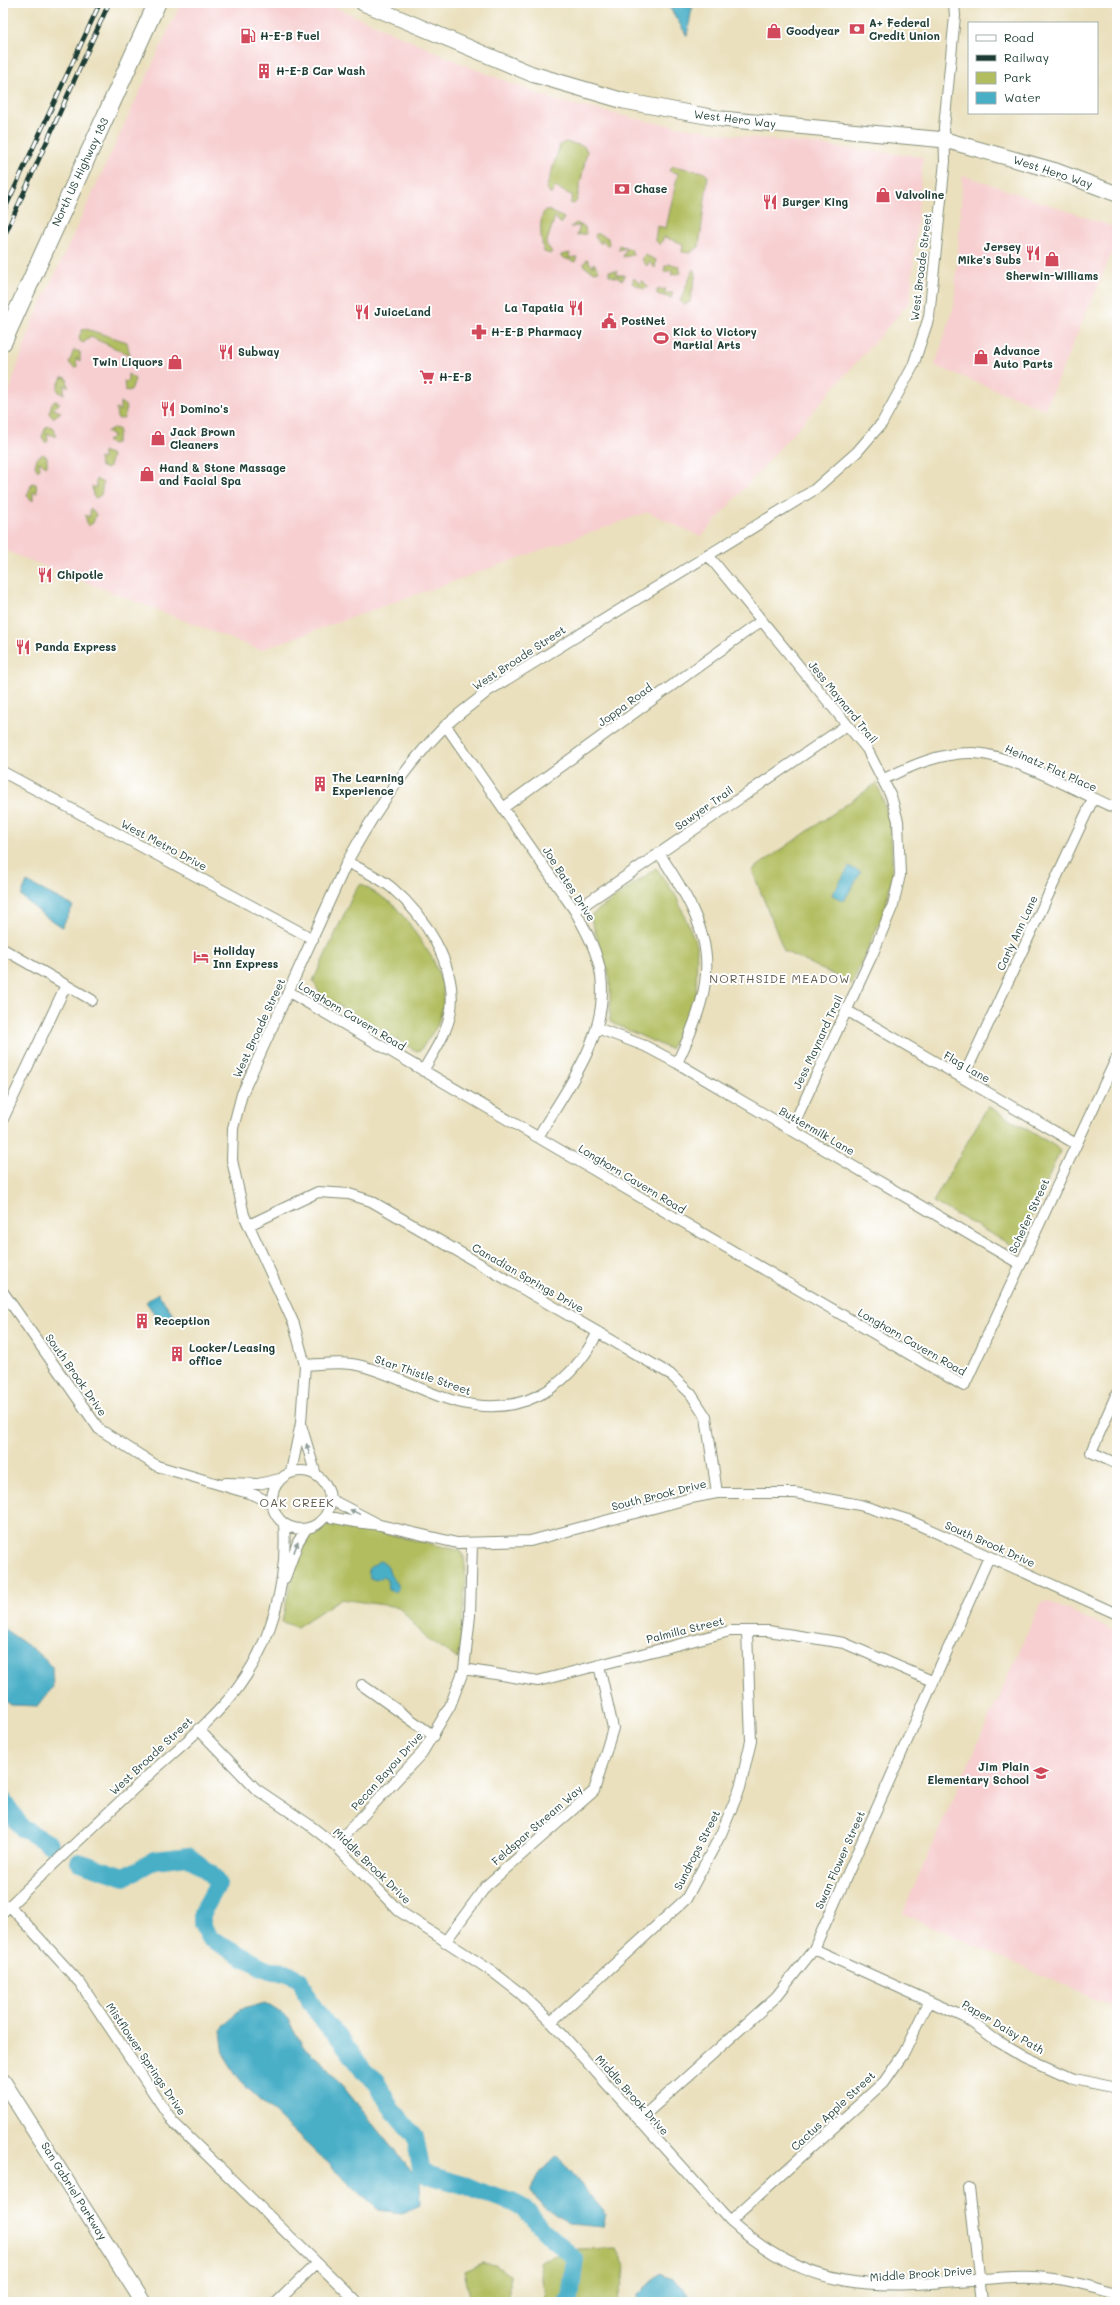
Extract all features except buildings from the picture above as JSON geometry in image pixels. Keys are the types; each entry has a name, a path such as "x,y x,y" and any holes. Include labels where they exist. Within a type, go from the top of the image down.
{"main road":[{"name":"North US Highway 183","path":"3,342 157,3"},
{"name":"West Hero Way","path":"363,3 532,74 624,101 722,119 945,140 1056,170 1117,194"},
{"name":"San Gabriel Parkway","path":"3,2081 143,2302"}],"street":[{"name":"West Broade Street","path":"291,1472 301,1423 305,1365 294,1324 250,1225 244,1215 232,1160 233,1128 242,1094 347,862 366,826 405,771 446,726 488,691 814,490 857,452 882,424 914,366 929,317 945,161 944,127 956,16 954,3"},
{"name":"Jess Maynard Trail","path":"708,555 867,749 884,779 898,821 900,875 884,931 791,1130"},
{"name":"Joppa Road","path":"503,808 761,621"},
{"name":"Sawyer Trail","path":"575,911 846,724"},
{"name":"Joe Bates Drive","path":"446,726 575,911 589,937 601,975 602,1000 597,1028 589,1051 538,1137"},
{"name":"Heinatz Flat Place","path":"884,779 912,765 934,758 971,752 1005,758 1117,810"},
{"name":"West Metro Drive","path":"3,772 313,939"},
{"name":"Carly Ann Lane","path":"963,1078 1093,799"},
{"path":"659,853 693,907 701,930 707,956 707,977 702,1002 693,1030 676,1063"},
{"path":"347,862 378,879 409,904 444,961 452,992 451,1012 443,1035 423,1071"},
{"path":"3,949 92,1000"},
{"path":"3,1119 66,985"},
{"name":"Longhorn Cavern Road","path":"289,992 964,1386"},
{"name":"Flag Lane","path":"846,1010 1076,1144"},
{"name":"Buttermilk Lane","path":"597,1028 645,1046 676,1063 1020,1264"},
{"name":"Schefer Street","path":"964,1386 1117,1057"},
{"name":"Canadian Springs Drive","path":"250,1225 318,1192 356,1196 371,1201 670,1374 691,1394 706,1417 717,1493"},
{"name":"South Brook Drive","path":"3,1292 99,1429 157,1466 210,1483 255,1495 272,1504"},
{"name":"Star Thistle Street","path":"305,1365 329,1364 361,1366 474,1405 512,1405 548,1392 563,1380 581,1362 598,1332"},
{"path":"1117,1393 1090,1452 1117,1464"},
{"name":"West Broade Street","path":"301,1423 316,1475"},
{"path":"304,1471 316,1475 328,1490 330,1499 325,1516 313,1526 306,1529 298,1529 284,1524 276,1515 272,1504 272,1495 280,1479 291,1472 304,1471"},
{"name":"South Brook Drive","path":"210,1483 258,1484 280,1479"},
{"name":"South Brook Drive","path":"325,1516 380,1525 457,1543 472,1544 530,1541 691,1498 717,1493 795,1493 860,1505 908,1520 1117,1614"},
{"name":"South Brook Drive","path":"330,1499 380,1525"},
{"name":"West Broade Street","path":"280,1593 285,1540 284,1524"},
{"name":"West Broade Street","path":"6,1908 225,1703 251,1668 263,1646 298,1542 306,1529"},
{"name":"Pecan Bayou Drive","path":"335,1845 422,1753 434,1736 450,1706 464,1669 470,1616 472,1544"},
{"name":"Swan Flower Street","path":"639,2120 776,1997 814,1949 932,1681 989,1557"},
{"name":"Palmilla Street","path":"464,1669 538,1681 730,1631 768,1631 844,1643 932,1681"},
{"name":"Sundrops Street","path":"551,2022 686,1899 721,1834 740,1788 751,1741 747,1631"},
{"name":"Feldspar Stream Way","path":"445,1942 486,1886 594,1791 613,1728 599,1665"},
{"path":"362,1685 434,1736"},
{"name":"Middle Brook Drive","path":"198,1729 256,1789 308,1824 335,1845 399,1911 504,1980 551,2022 730,2221 752,2244 770,2258 809,2278 829,2285 871,2291 980,2282 1012,2277 1068,2280 1117,2294"},
{"name":"Mistflower Springs Drive","path":"6,1908 80,1983 173,2122 357,2302"},
{"name":"Paper Daisy Path","path":"814,1949 964,2017 996,2040 1025,2057 1074,2079 1117,2088"},
{"name":"Cactus Apple Street","path":"730,2221 884,2082 904,2053 929,2001"},
{"path":"970,2188 982,2302"},
{"path":"277,2302 317,2263"}],"shaded area":[{"path":"181,3 326,3 472,68 554,100 651,122 740,136 923,157 910,302 701,537 648,512 260,650 3,550 3,413 14,376 32,323"},
{"path":"963,175 1117,228 1117,241 1045,409 935,366 954,306"},
{"name":"Jim Plain Elementary School","path":"1047,1601 1117,1632 1117,2009 902,1913 1040,1604"}],"green space":[{"path":"565,142 584,146 587,151 577,200 574,204 570,203 573,196 555,187 551,194 546,189 560,145"},
{"path":"673,166 703,172 708,176 699,247 690,253 682,252 683,244 664,237 660,245 655,240 657,226 666,228 678,173 669,171"},
{"path":"545,210 564,218 561,224 555,217 546,244 552,252 550,254 544,252 541,237 541,219"},
{"path":"576,223 585,227 586,234 577,235 580,226 571,227"},
{"path":"596,234 600,234 608,238 609,245 608,246 602,240 601,244 595,237"},
{"path":"619,245 631,249 633,255 623,257 626,248 618,250"},
{"path":"570,253 569,258 577,257 575,262 561,257 561,255"},
{"path":"645,255 656,260 655,268 649,262 647,266 641,259"},
{"path":"587,259 593,267 594,263 599,271 595,272 585,267 584,264"},
{"path":"670,264 679,266 681,273 671,275 673,270 664,272 665,266"},
{"path":"693,269 696,274 690,302 685,305 680,301"},
{"path":"609,271 618,271 616,275 625,275 623,280 609,275"},
{"path":"634,278 640,284 642,280 648,287 644,289 632,283"},
{"path":"666,289 664,293 673,293 671,298 657,294 657,290"},
{"path":"86,329 127,342 130,355 91,337 83,343 80,341 79,337 82,330"},
{"path":"74,350 80,352 80,361 76,358 77,367 75,368 69,363"},
{"path":"130,355 132,364 123,361"},
{"path":"128,374 135,379 132,389 128,391 125,390 124,381 128,382"},
{"path":"62,377 67,378 68,387 64,385 64,394 59,392 57,388"},
{"path":"55,401 60,403 53,409 61,412 53,418 49,413 52,403"},
{"path":"120,402 127,407 124,418 120,419 117,418 116,409 120,411"},
{"path":"49,426 54,428 56,437 47,433 48,441 46,443 42,437 46,427"},
{"path":"113,428 118,429 119,433 116,443 112,444 107,441 114,436 106,432"},
{"path":"103,451 112,455 109,467 106,469 100,466 99,458 103,459"},
{"path":"43,454 47,457 47,466 39,462 40,469 38,471 35,466 37,458"},
{"path":"96,479 103,483 101,495 96,498 93,496 92,486 96,488"},
{"path":"32,483 36,484 37,493 33,492 33,501 27,496"},
{"path":"90,508 96,514 93,523 88,526 85,515 90,517"},
{"path":"877,783 890,821 893,875 882,917 852,984 784,951 752,870"},
{"path":"656,868 676,896 697,945 696,995 684,1028 670,1049 610,1022 610,978 590,916"},
{"path":"361,884 393,904 408,922 433,959 443,986 443,1006 437,1026 420,1051 416,1051 321,995 313,981 355,891"},
{"path":"988,1106 1055,1146 1060,1151 1019,1243 1015,1247 933,1202"},
{"path":"335,1522 458,1550 463,1554 465,1561 465,1588 458,1659 425,1637 399,1607 340,1599 297,1627 282,1622 298,1548 308,1533"},
{"path":"616,2248 626,2268 617,2302 546,2302 539,2262 575,2249"},
{"path":"483,2263 495,2265 509,2275 509,2302 471,2302 464,2271"}],"water":[{"path":"667,3 693,3 687,36"},
{"path":"849,867 861,872 844,901 832,895"},
{"path":"27,882 73,906 62,927 43,915 21,896"},
{"path":"158,1293 173,1314 161,1323 146,1302"},
{"path":"379,1561 388,1566 391,1576 398,1584 398,1589 394,1592 388,1590 387,1580 383,1577 376,1580 370,1578 368,1569"},
{"path":"3,1628 34,1650 52,1666 53,1687 38,1706 11,1705 3,1699"},
{"path":"265,2003 286,2016 303,2046 327,2067 420,2181 421,2205 401,2213 379,2210 361,2195 241,2082 224,2055 221,2030 239,2010"},
{"path":"557,2156 606,2214 603,2227 568,2224 539,2203 531,2190 538,2175"},
{"path":"660,2274 673,2279 697,2302 639,2302 639,2294"}],"waterway":[{"path":"3,1800 22,1828 50,1844"},
{"path":"79,1862 125,1877 155,1860 188,1856 209,1872 218,1884 202,1913 202,1924 209,1938 262,1967 273,1971 286,1972 301,1980 308,1999 326,2025 337,2035 364,2071 376,2081 391,2108 415,2136 422,2173 467,2186 483,2193 512,2202 525,2209 543,2230 575,2259 570,2298 566,2302"}],"railway":[{"path":"3,213 100,3"},
{"path":"3,239 109,3"}],"place":[{"name":"A+ Federal Credit Union","path":"857,29"},
{"name":"Goodyear","path":"774,31"},
{"name":"H-E-B Fuel","path":"248,36"},
{"name":"H-E-B Car Wash","path":"264,71"},
{"name":"Chase","path":"622,189"},
{"name":"Valvoline","path":"883,195"},
{"name":"Burger King","path":"770,202"},
{"name":"Jersey Mike's Subs","path":"1033,253"},
{"name":"Sherwin-Williams","path":"1052,259"},
{"name":"La Tapatia","path":"576,308"},
{"name":"JuiceLand","path":"362,312"},
{"name":"PostNet","path":"609,321"},
{"name":"H-E-B Pharmacy","path":"479,332"},
{"name":"Kick to Victory Martial Arts","path":"661,338"},
{"name":"Subway","path":"226,352"},
{"name":"Advance Auto Parts","path":"981,357"},
{"name":"Twin Liquors","path":"175,362"},
{"name":"H-E-B","path":"427,377"},
{"name":"Domino's","path":"168,409"},
{"name":"Jack Brown Cleaners","path":"158,438"},
{"name":"Hand & Stone Massage and Facial Spa","path":"147,474"},
{"name":"Chipotle","path":"45,575"},
{"name":"Panda Express","path":"23,647"},
{"name":"The Learning Experience","path":"320,784"},
{"name":"Holiday Inn Express","path":"201,957"},
{"name":"Reception","path":"142,1321"},
{"name":"Locker/Leasing office","path":"177,1354"},
{"name":"Jim Plain Elementary School","path":"1041,1773"}],"district":[{"name":"NORTHSIDE MEADOW","path":"780,979"},
{"name":"OAK CREEK","path":"297,1503"}]}
